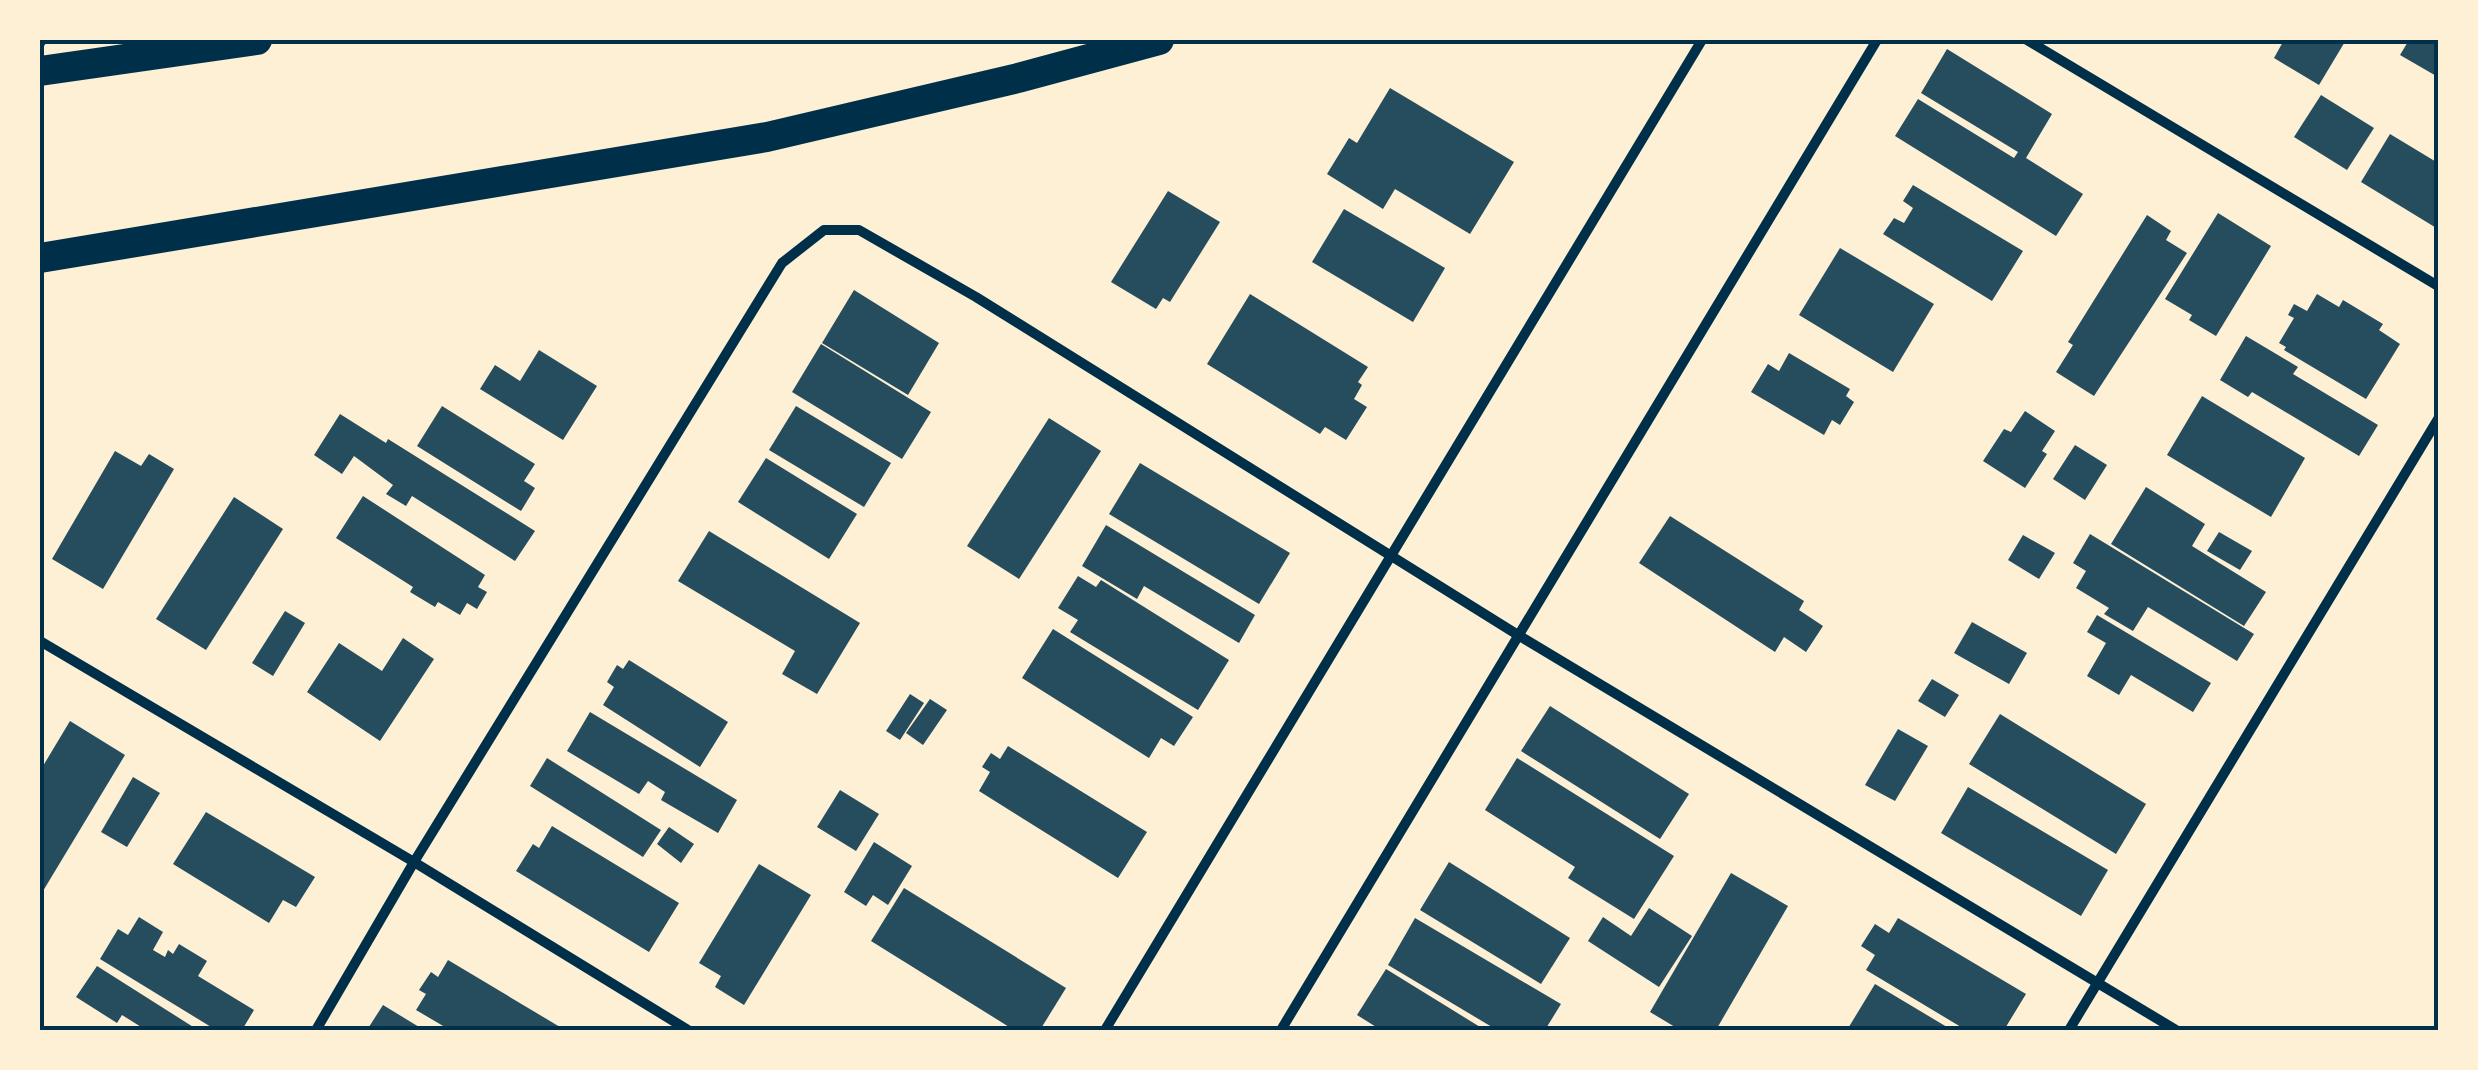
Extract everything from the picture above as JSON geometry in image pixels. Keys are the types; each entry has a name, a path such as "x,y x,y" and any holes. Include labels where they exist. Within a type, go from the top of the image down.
{"highway":[{"path":"40,71 257,40"},
{"path":"40,261 767,137 1018,78 1159,40"}],"street":[{"path":"1105,1030 1702,40"},
{"path":"1281,1030 1877,40"},
{"path":"2027,40 2438,286"},
{"path":"316,1030 414,862 782,263 824,230 859,230 960,287 1518,636 2176,1030"},
{"path":"2069,1030 2438,419"},
{"path":"40,640 688,1030"}],"building":[{"path":"2284,40 2346,40 2319,85 2274,58"},
{"path":"2409,40 2438,40 2438,77 2400,55"},
{"path":"1947,49 2052,114 2026,158 2083,194 2056,236 1895,136 1918,99 2014,158 2018,152 1921,93"},
{"path":"1390,88 1514,162 1470,234 1395,189 1383,209 1327,174 1349,138 1357,143"},
{"path":"2321,95 2374,128 2347,170 2294,137"},
{"path":"2390,134 2438,163 2438,229 2361,182"},
{"path":"1913,185 2023,251 1992,301 1883,234 1894,218 1904,223 1913,208 1903,201"},
{"path":"1168,191 1220,222 1170,302 1163,298 1156,309 1111,282"},
{"path":"1344,209 1445,268 1413,322 1312,262"},
{"path":"2218,213 2271,246 2216,336 2165,299"},
{"path":"2147,215 2171,231 2166,240 2187,253 2094,396 2056,372 2073,345 2068,342"},
{"path":"1840,248 1934,304 1893,372 1799,315"},
{"path":"854,290 939,343 908,395 822,343"},
{"path":"1250,294 1368,367 1358,382 1362,385 1354,399 1367,407 1346,440 1325,427 1320,434 1207,364"},
{"path":"2317,294 2339,307 2343,300 2383,324 2379,330 2400,344 2366,399 2284,350 2286,347 2279,343 2294,318 2288,315 2294,304 2307,311"},
{"path":"2246,336 2298,367 2293,374 2378,425 2359,456 2252,392 2248,397 2220,380"},
{"path":"821,344 931,412 902,459 792,392"},
{"path":"539,350 597,386 563,440 480,389 495,365 520,381"},
{"path":"1789,353 1850,389 1846,396 1854,402 1840,425 1832,420 1824,435 1751,392 1768,364 1779,371"},
{"path":"2202,396 2305,458 2271,517 2167,455"},
{"path":"442,406 535,464 524,481 535,488 521,511 417,446"},
{"path":"796,406 891,463 864,507 769,450"},
{"path":"2025,411 2055,431 2042,451 2047,454 2025,488 1983,461 2004,429 2011,432"},
{"path":"340,414 386,443 388,439 535,531 515,561 412,496 406,506 386,494 393,485 354,456 342,474 314,455"},
{"path":"1049,418 1101,451 1019,579 967,546"},
{"path":"2075,445 2107,465 2085,500 2053,479"},
{"path":"115,451 141,466 149,454 174,469 103,589 52,559"},
{"path":"766,458 857,514 829,559 738,502"},
{"path":"1140,463 1290,553 1259,604 1109,514"},
{"path":"2146,487 2205,524 2192,546 2266,592 2244,626 2111,544"},
{"path":"363,496 485,575 478,587 487,592 477,609 467,603 460,615 438,602 435,607 410,592 413,587 336,538"},
{"path":"234,497 283,529 206,650 156,619"},
{"path":"1670,516 1804,601 1799,610 1823,626 1806,652 1784,637 1775,652 1639,563"},
{"path":"1106,525 1255,615 1239,643 1144,586 1137,599 1082,566"},
{"path":"709,531 860,623 817,694 782,674 795,651 678,581"},
{"path":"2219,532 2252,551 2240,570 2207,551"},
{"path":"2090,534 2254,634 2237,661 2148,607 2133,631 2104,614 2109,608 2076,588 2086,571 2073,563"},
{"path":"2023,535 2055,553 2039,579 2008,560"},
{"path":"1078,576 1096,587 1101,580 1229,660 1198,710 1070,632 1078,620 1058,608"},
{"path":"285,611 305,623 273,676 252,663"},
{"path":"2097,615 2211,683 2193,712 2131,675 2119,695 2087,676 2106,643 2087,632"},
{"path":"1972,622 2027,653 2009,684 1954,653"},
{"path":"1053,629 1193,717 1174,746 1161,738 1149,758 1022,678"},
{"path":"403,638 434,659 380,741 307,692 339,643 382,671"},
{"path":"629,660 728,722 700,767 603,705 614,687 607,682 617,665 623,669"},
{"path":"1932,679 1959,695 1945,717 1918,701"},
{"path":"910,694 924,703 900,740 886,731"},
{"path":"930,699 947,710 923,745 906,733"},
{"path":"1550,706 1689,794 1660,839 1521,751"},
{"path":"590,712 737,800 718,833 661,800 665,792 648,781 639,794 567,751"},
{"path":"2000,714 2146,804 2116,854 1969,764"},
{"path":"70,721 125,755 40,896 40,771"},
{"path":"1898,729 1928,746 1895,801 1865,785"},
{"path":"1008,746 1147,832 1118,878 979,791 990,772 982,767 991,753 1000,759"},
{"path":"547,758 661,830 643,857 530,786"},
{"path":"1517,758 1674,856 1634,919 1568,878 1575,867 1485,810"},
{"path":"133,777 160,793 127,847 101,832"},
{"path":"1968,787 2108,870 2081,916 1941,833"},
{"path":"840,790 879,814 856,851 817,827"},
{"path":"206,812 315,877 296,907 283,900 269,923 173,864"},
{"path":"552,826 679,903 649,952 516,871 533,844 539,848"},
{"path":"669,827 694,844 681,863 657,844"},
{"path":"874,842 912,866 888,905 873,895 866,906 844,892"},
{"path":"1449,862 1570,938 1541,984 1420,910"},
{"path":"759,864 811,895 744,1005 715,987 721,976 699,963"},
{"path":"1731,873 1788,906 1716,1030 1680,1030 1650,1012"},
{"path":"904,888 1066,988 1040,1030 1014,1030 871,941"},
{"path":"1649,908 1692,936 1659,987 1588,941 1603,917 1631,936"},
{"path":"139,917 163,932 153,950 165,957 168,950 173,954 179,944 207,961 198,976 254,1010 242,1030 216,1030 100,959 118,929 128,935"},
{"path":"1415,918 1561,1004 1545,1030 1497,1030 1388,965"},
{"path":"1898,918 2026,994 2004,1030 1966,1030 1866,970 1875,955 1861,946 1875,924 1889,933"},
{"path":"448,960 565,1030 450,1030 416,1010 426,994 419,990 431,972 438,977"},
{"path":"97,966 198,1030 146,1030 122,1015 117,1023 76,997"},
{"path":"1386,969 1485,1030 1381,1030 1357,1015"},
{"path":"1875,984 1952,1030 1847,1030"},
{"path":"383,1005 424,1030 367,1030"}]}
